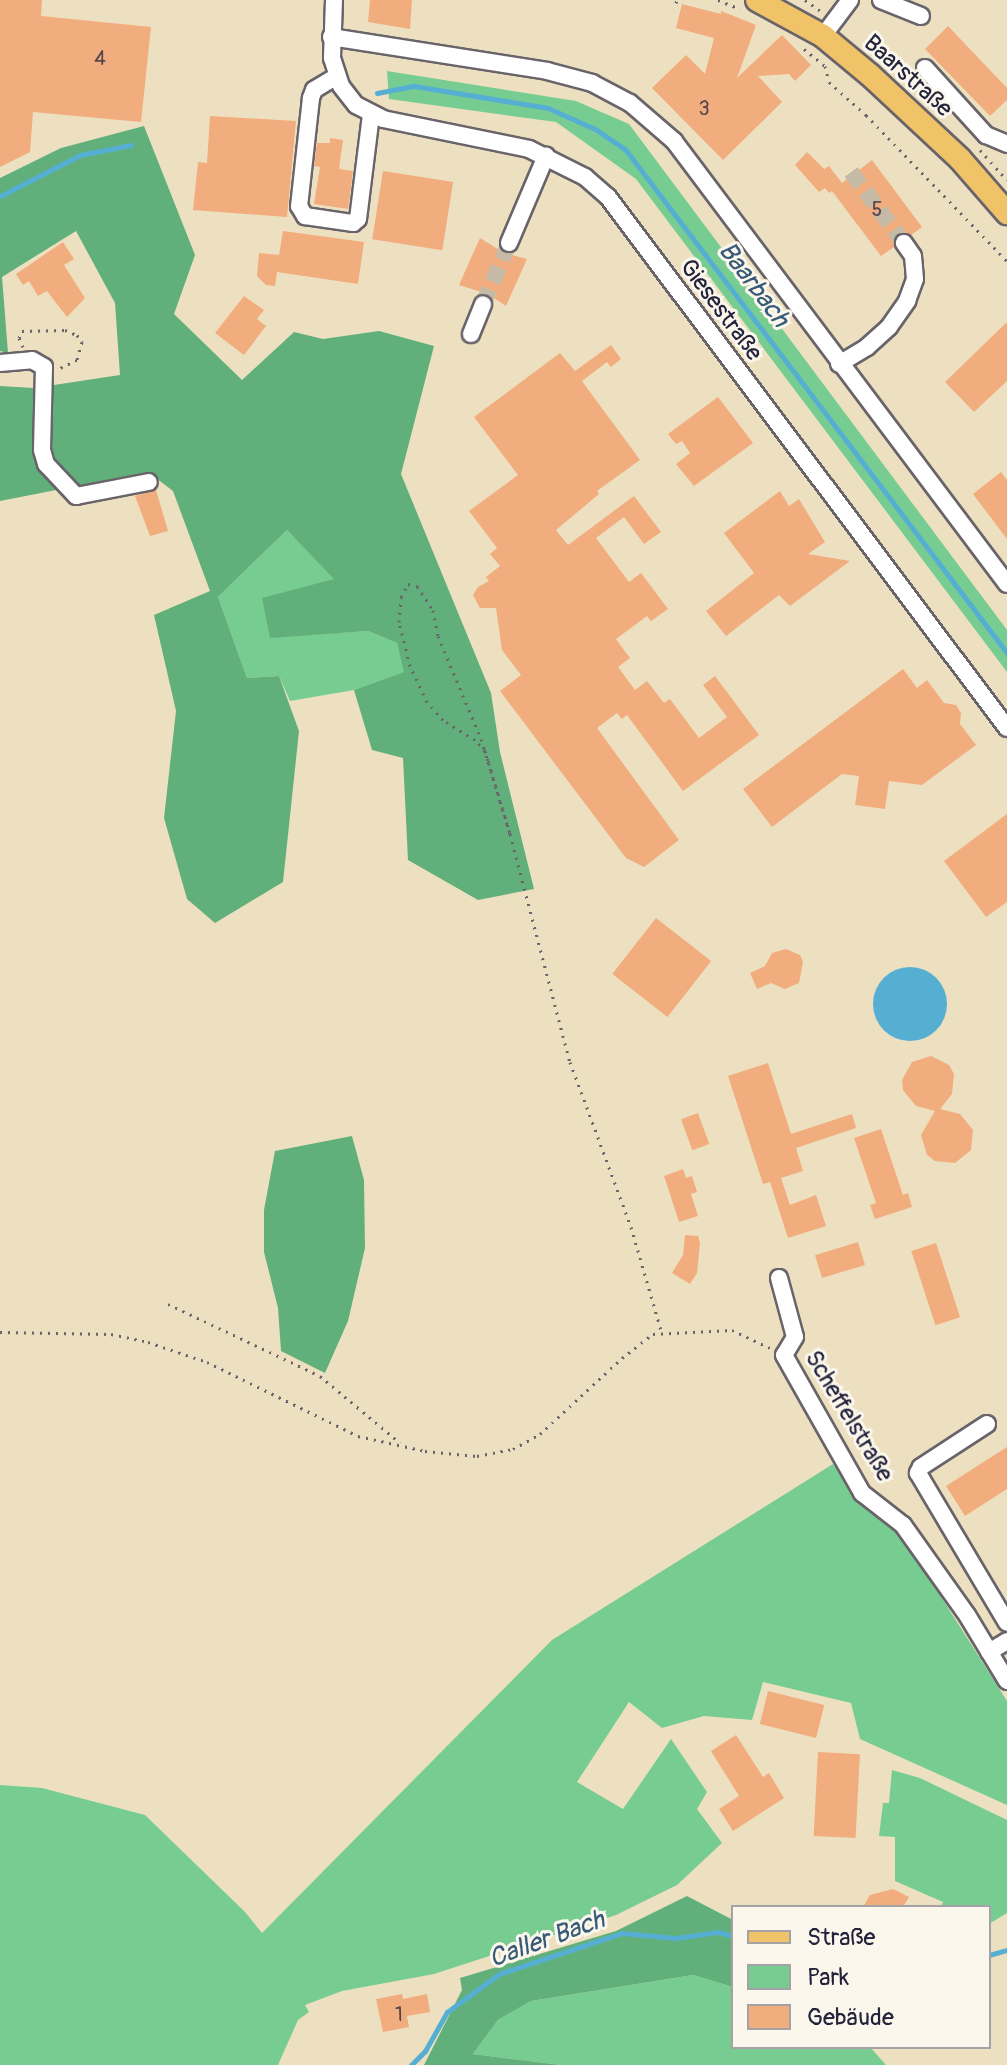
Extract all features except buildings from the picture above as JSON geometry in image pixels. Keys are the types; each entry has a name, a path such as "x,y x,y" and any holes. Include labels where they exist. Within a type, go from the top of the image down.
{"main road":[{"name":"Baarstraße","path":"752,6 823,36 921,121 1004,203"}],"street":[{"path":"334,0 331,37 337,76 356,105 371,115 358,219 353,223 305,216 299,206 311,98 314,90 337,76"},
{"path":"823,36 850,0"},
{"path":"881,0 921,16"},
{"path":"331,37 547,71 592,83 620,95 674,141 1007,584"},
{"path":"925,68 986,135 1007,144"},
{"name":"Giesestraße","path":"371,115 529,149 585,177 608,197 1007,728"},
{"path":"509,243 546,156"},
{"path":"839,364 878,337 907,301 915,279 913,256 904,243"},
{"path":"471,334 483,304"},
{"path":"0,363 38,364 42,450 46,464 76,496 149,482"},
{"name":"Scheffelstraße","path":"779,1278 795,1337 784,1355 862,1493 903,1525 1007,1681"},
{"path":"987,1424 921,1467 918,1473 1007,1623"},
{"path":"989,1652 1007,1641"}],"path":[{"path":"718,0 752,6"},
{"path":"796,42 825,66 829,82 866,115 1007,261"},
{"path":"65,330 77,335 82,342 77,360 61,368 38,364 19,338 22,331 65,330"},
{"path":"485,751 475,740 443,720 427,702 410,666 399,622 401,597 408,584 417,586 433,610 438,636 485,751 570,1062 631,1227 662,1334"},
{"path":"168,1304 320,1376 403,1445"},
{"path":"0,1332 111,1334 148,1342 207,1362 358,1436 477,1456 513,1449 561,1417 622,1358 653,1334 732,1330 784,1355"}],"green space":[{"path":"387,71 576,101 629,124 1007,630 1007,672 636,179 556,122 389,99"},
{"path":"144,126 195,255 174,314 242,380 294,332 323,339 379,331 434,346 401,474 491,693 500,752 534,889 478,900 408,860 403,758 372,750 354,690 404,672 397,643 368,631 270,638 262,598 334,579 287,530 218,597 247,678 279,676 299,731 283,882 215,923 187,899 164,818 176,711 154,615 210,591 173,491 148,472 0,501 0,386 34,388 120,375 115,303 76,231 2,277 8,353 0,351 0,178 61,148"},
{"path":"287,530 335,579 270,637 368,631 397,643 405,672 354,690 290,701 279,676 247,678 218,597"},
{"path":"352,1136 364,1180 365,1248 348,1321 325,1373 281,1351 278,1308 264,1252 264,1210 275,1151"},
{"path":"833,1464 862,1506 898,1529 1007,1701 1007,1805 860,1739 851,1703 763,1682 752,1720 704,1716 662,1728 629,1702 577,1782 623,1809 671,1739 707,1792 697,1809 722,1843 677,1885 616,1915 434,1974 342,1991 305,2005 309,2012 298,2020 278,2065 0,2065 0,1785 42,1788 145,1815 245,1912 262,1933 552,1640"},
{"path":"892,1770 920,1778 1007,1820 1007,1913 991,1923 991,1905 942,1905 943,1902 895,1881 895,1837 879,1836 883,1803 889,1803"},
{"path":"687,1896 731,1919 731,1986 693,1975 531,2001 498,2020 473,2054 561,2065 424,2065 462,1990 460,1978 616,1931"},
{"path":"693,1975 731,1986 731,2049 872,2049 886,2065 561,2065 473,2054 498,2020 531,2001"}],"water":[{"path":"910,967 931,973 941,983 947,1004 941,1025 931,1035 910,1041 889,1035 879,1025 873,1004 879,983 889,973"}],"waterway":[{"name":"Baarbach","path":"377,93 414,86 548,108 595,129 625,149 1007,653"},
{"name":"Baarbach","path":"0,196 80,155 131,145"},
{"name":"Caller Bach","path":"411,2065 425,2051 447,2012 499,1974 622,1933 676,1938 718,1932 731,1935"},
{"name":"Caller Bach","path":"991,1954 1007,1950"}],"tunnel":[{"path":"851,172 904,243"},
{"path":"483,304 509,243"}]}
